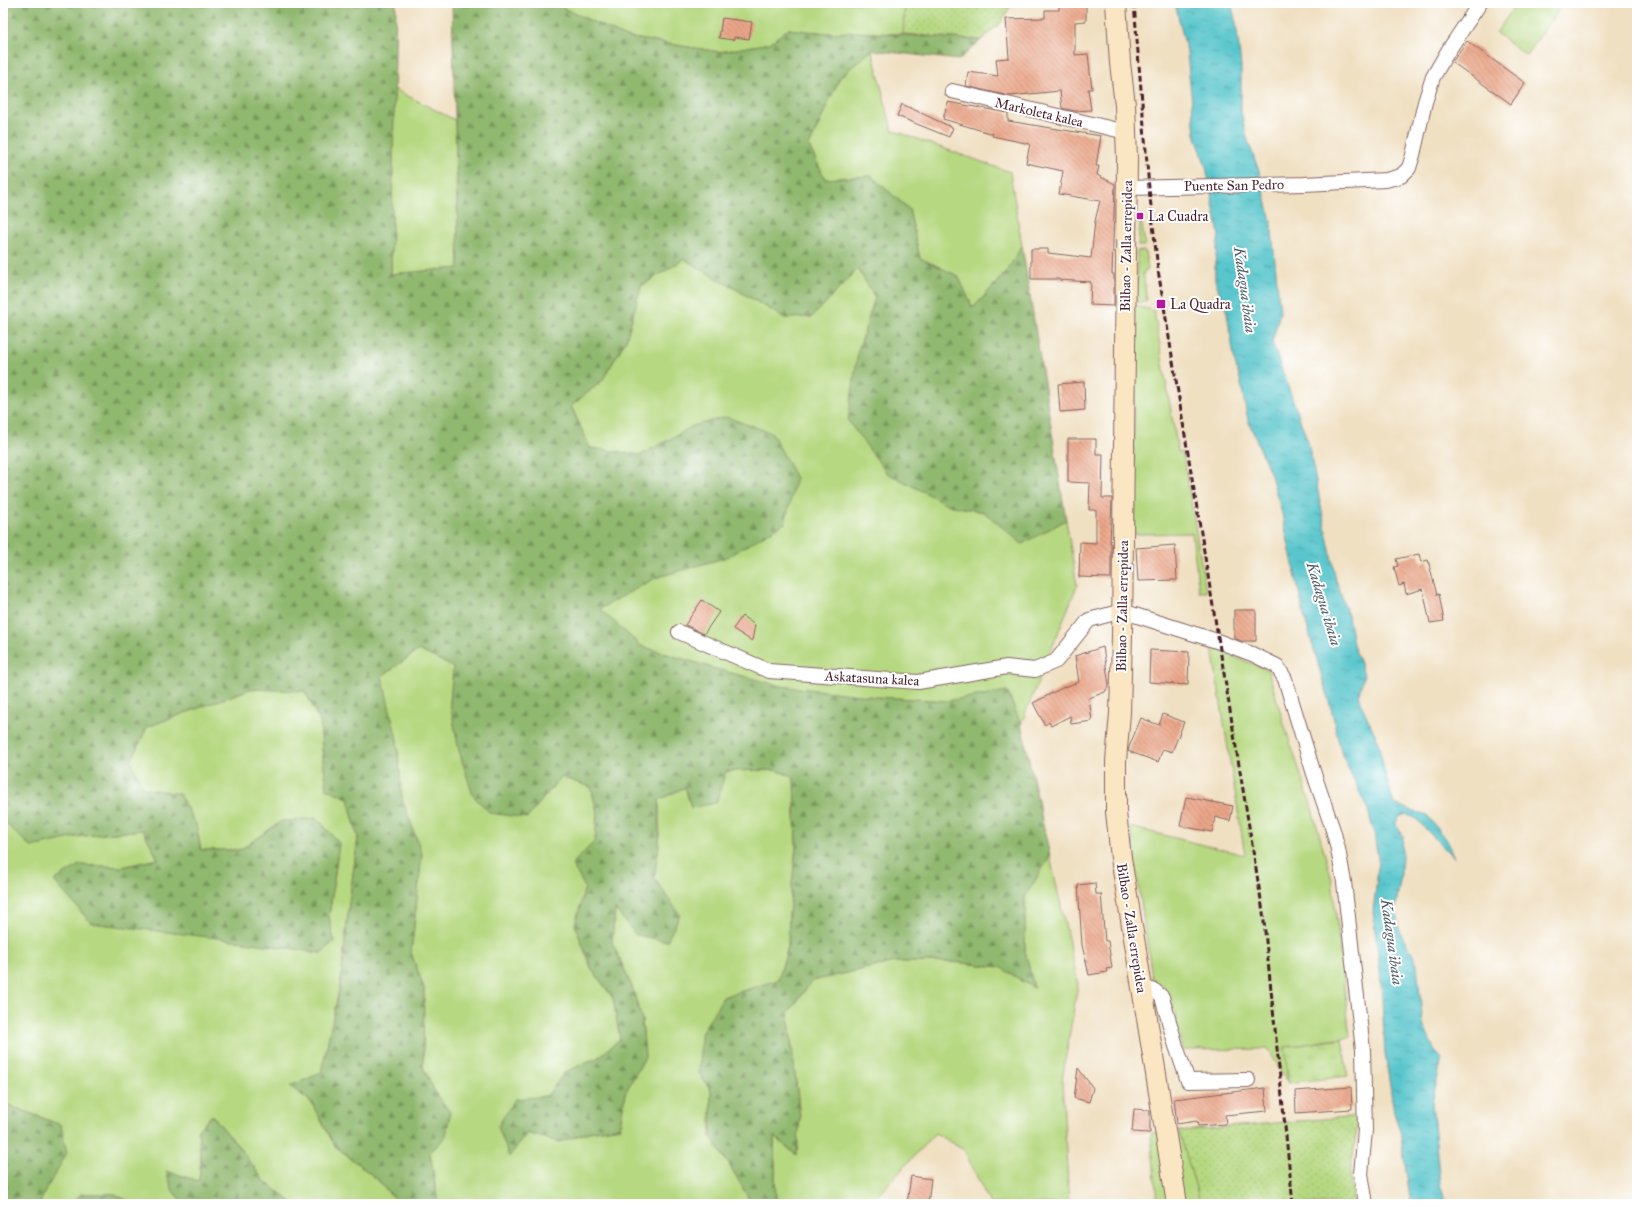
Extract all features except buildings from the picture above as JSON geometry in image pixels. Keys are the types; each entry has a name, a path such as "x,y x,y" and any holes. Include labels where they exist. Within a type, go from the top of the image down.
{"street":[{"name":"Bilbao - Zalla errepidea","path":"1116,3 1120,63 1125,105 1127,188 1122,611 1120,713 1116,760 1116,812 1121,858 1177,1204"},
{"name":"Puente San Pedro","path":"1127,188 1304,184 1386,180 1402,176 1409,168 1414,155 1425,102 1433,77 1448,50 1480,3"},
{"name":"Markoleta kalea","path":"952,91 1126,132"},
{"name":"Askatasuna kalea","path":"679,632 769,671 918,682 1007,667 1035,670 1056,661 1089,620 1122,611"},
{"path":"1122,611 1220,642 1252,654 1276,666 1285,679 1333,830 1343,875 1363,1050 1365,1130 1361,1174 1366,1204"},
{"path":"1142,987 1155,991 1162,997 1188,1081 1248,1080"}],"green space":[{"path":"3,3 396,3 391,274 459,268 452,3 559,3 563,8 626,37 720,52 770,43 788,29 826,33 856,32 981,40 959,60 872,50 840,77 809,146 825,179 871,176 909,209 920,258 958,276 973,308 1007,271 1022,246 1066,520 1022,544 984,512 949,505 887,473 848,421 858,352 875,298 858,269 812,317 785,318 684,259 641,286 626,340 602,381 571,406 590,448 641,455 693,426 726,417 772,433 796,478 785,523 727,557 655,578 600,609 641,646 716,669 780,686 877,697 947,701 1007,691 1021,724 1050,856 1025,897 1025,951 1034,988 1000,967 953,962 895,962 812,981 788,1013 800,1117 797,1155 774,1136 776,1204 752,1204 711,1137 711,1091 699,1073 701,1034 723,997 778,980 788,947 789,914 796,847 794,777 776,770 726,771 716,803 691,808 685,787 659,800 659,845 654,878 680,915 667,941 636,935 615,909 612,942 632,987 642,1020 645,1057 625,1093 620,1127 589,1132 559,1142 527,1133 509,1157 498,1126 515,1099 547,1096 565,1072 598,1058 620,1039 613,998 591,968 575,925 585,887 572,864 595,841 597,812 591,787 561,777 527,818 490,813 473,796 459,751 450,703 453,667 419,650 382,676 397,740 402,799 422,854 411,953 424,988 423,1067 437,1096 450,1112 446,1136 430,1153 438,1204 398,1204 377,1179 335,1146 311,1102 290,1086 321,1073 341,981 349,903 358,838 348,798 327,789 320,721 305,691 250,689 147,727 131,761 143,788 179,794 196,825 201,850 240,850 282,821 317,818 339,843 329,917 334,941 321,953 225,939 91,923 54,881 79,865 122,867 158,859 143,830 76,837 31,847 3,821"},
{"path":"559,3 905,3 903,34 856,32 826,33 788,29 770,43 720,52 626,37 563,8"},
{"path":"905,3 1012,3 1001,23 981,40 903,34"},
{"path":"1517,3 1553,3 1560,8 1526,55 1496,33"},
{"path":"872,50 892,130 1010,172 1022,246 1007,271 973,308 958,276 920,258 909,209 871,176 825,179 809,146 840,77"},
{"path":"394,89 455,120 459,268 391,274"},
{"path":"1140,221 1142,225 1145,246 1138,246"},
{"path":"1137,251 1145,251 1148,270 1143,272 1147,300 1137,303"},
{"path":"684,259 785,318 812,317 858,268 875,298 858,352 949,505 984,512 1022,543 1066,520 1077,586 1021,724 1007,691 947,701 877,697 780,686 716,669 641,646 599,609 655,578 727,557 693,426 642,455 590,448 571,406 602,381 626,340 641,286"},
{"path":"1134,305 1154,311 1178,452 1182,452 1185,464 1206,592 1199,592 1192,533 1134,534"},
{"path":"1212,648 1268,670 1311,805 1332,880 1350,1037 1285,1047 1288,1083 1268,1049 1182,1050 1173,1006 1162,986 1153,984 1130,827 1245,855"},
{"path":"419,650 454,667 450,703 527,818 561,777 591,787 597,812 595,841 572,864 585,887 576,925 591,968 613,998 620,1039 598,1058 565,1072 547,1096 515,1100 527,1133 559,1142 589,1132 620,1127 625,1093 645,1057 642,1020 632,987 612,942 615,908 636,934 680,915 654,878 659,845 659,800 685,787 726,771 776,770 794,777 796,847 789,914 788,947 778,980 723,997 699,1073 711,1091 711,1137 752,1204 438,1204 430,1153 446,1136 450,1112 437,1096 423,1067 424,988 411,953 422,854 402,799 397,740 381,676"},
{"path":"250,689 305,691 320,721 327,789 348,798 358,838 349,903 341,981 321,1074 291,1086 311,1102 335,1146 377,1179 398,1204 294,1204 264,1181 238,1146 212,1115 198,1131 201,1159 199,1181 166,1171 173,1191 184,1204 133,1204 115,1194 81,1194 71,1204 40,1204 61,1125 3,1103 3,821 31,847 76,837 143,830 158,859 122,867 79,865 225,939 321,953 334,941 329,917 339,843 282,821 240,850 201,850 196,825 179,794 143,788 131,761 147,727"},
{"path":"1050,856 1078,984 1062,1080 1069,1204 990,1204 964,1150 935,1133 870,1204 776,1204 774,1136 796,1155 800,1117 788,1013 812,981 895,962 953,962 1000,967 1034,988 1025,951 1025,897"},
{"path":"1342,1039 1348,1076 1288,1083 1285,1047"},
{"path":"3,1103 61,1125 67,1153 44,1193 40,1204 3,1204"},
{"path":"212,1115 238,1146 264,1181 294,1204 184,1204 173,1191 166,1171 199,1181 201,1159 198,1130"},
{"path":"1359,1116 1350,1175 1354,1204 1201,1204 1179,1131"},
{"path":"1179,1131 1201,1204 1157,1204 1151,1133"},
{"path":"81,1194 115,1194 133,1204 71,1204"}],"water":[{"name":"Kadagua ibaia","path":"1175,3 1231,3 1236,23 1241,66 1241,112 1247,138 1259,171 1271,221 1280,312 1272,342 1308,442 1336,580 1348,616 1353,644 1364,675 1359,693 1362,706 1378,741 1384,770 1394,804 1428,816 1448,843 1454,858 1416,819 1406,814 1399,817 1395,824 1403,835 1401,874 1396,906 1398,926 1417,965 1423,1025 1434,1049 1442,1058 1432,1103 1440,1184 1446,1204 1411,1204 1400,1130 1394,1113 1385,1053 1381,982 1373,911 1378,858 1374,833 1368,810 1341,752 1332,712 1304,615 1282,514 1271,475 1248,420 1240,379 1235,363 1227,313 1215,280 1215,263 1219,235 1206,167 1195,134 1187,53"}],"railway":[{"path":"1134,3 1149,188 1158,270 1263,912 1293,1204"}],"place":[{"name":"La Cuadra","path":"1140,216"},
{"name":"La Quadra","path":"1161,304"}]}
